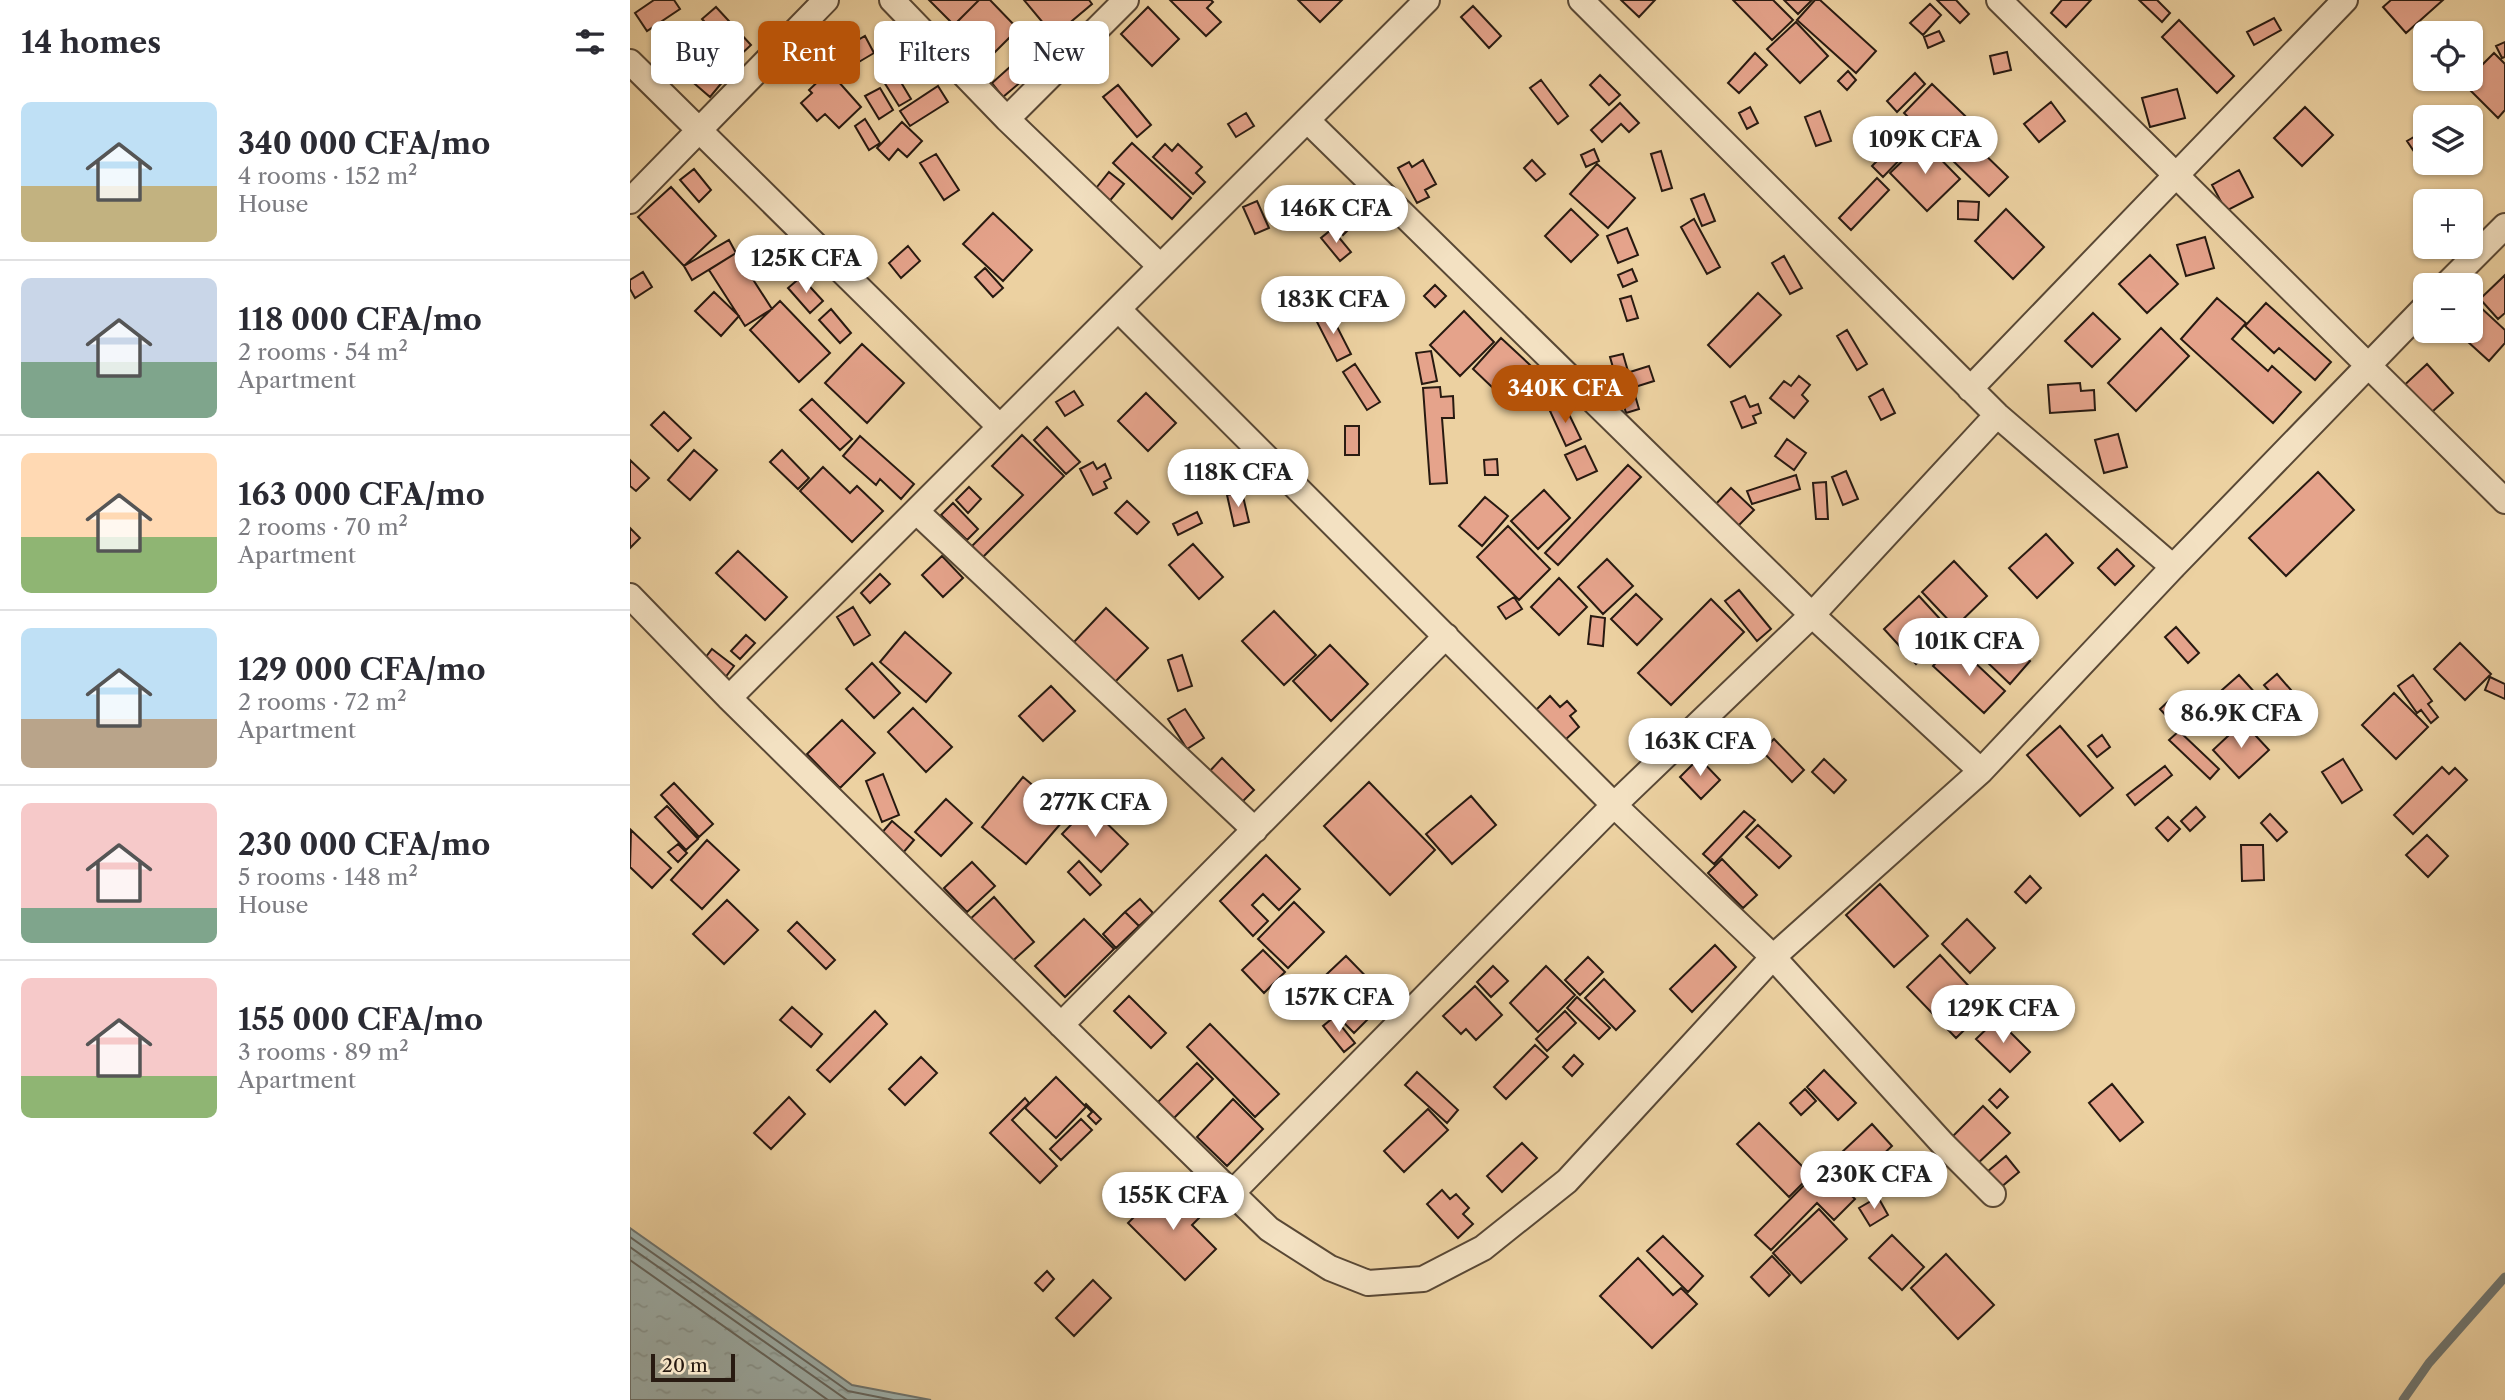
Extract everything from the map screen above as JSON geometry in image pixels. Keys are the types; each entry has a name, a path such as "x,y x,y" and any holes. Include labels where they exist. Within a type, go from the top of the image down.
{"street":[{"path":"630,201 826,0"},
{"path":"892,0 1007,119 1160,267"},
{"path":"1007,119 1126,0"},
{"path":"729,698 1427,0"},
{"path":"1581,0 1997,415 2173,567"},
{"path":"1999,0 2505,501"},
{"path":"1970,389 2345,0"},
{"path":"630,62 1000,427"},
{"path":"1307,120 1812,615 1981,771"},
{"path":"2458,273 2505,226"},
{"path":"1118,309 1614,805 1773,957 1943,1144 1993,1194"},
{"path":"630,596 729,698 1269,1229 1330,1268 1368,1283 1423,1279 1483,1248 1567,1181 1773,957 1981,771 2173,567 2413,319"},
{"path":"1232,1194 1614,805 1812,615 1997,415"},
{"path":"916,511 1255,830"},
{"path":"1061,1025 1446,636"}],"water":[{"path":"630,1228 852,1385 931,1400 630,1400"}],"building":[{"path":"654,0 674,0 680,9 662,21 651,21 651,28 647,31 635,13"},
{"path":"929,0 979,0 958,21 950,21"},
{"path":"979,0 990,0 1010,21 1009,38 995,52 995,21 958,21"},
{"path":"1024,0 1089,0 1092,4 1072,21 1042,21"},
{"path":"1170,0 1211,0 1213,2 1207,8 1221,22 1206,36"},
{"path":"1298,0 1342,0 1320,22"},
{"path":"1621,0 1655,0 1639,17"},
{"path":"1733,0 1773,0 1793,20 1772,40"},
{"path":"1784,0 1812,0 1798,14"},
{"path":"1815,0 1820,0 1876,51 1856,73 1797,20"},
{"path":"1937,0 1956,0 1969,14 1960,23"},
{"path":"2062,0 2091,0 2066,27 2051,13"},
{"path":"2139,0 2157,0 2170,13 2162,22"},
{"path":"2391,0 2443,0 2419,21 2413,21 2413,27 2406,33 2383,7"},
{"path":"1930,4 1941,15 1923,35 1910,23"},
{"path":"1473,6 1501,36 1489,48 1461,17"},
{"path":"716,7 729,21 704,21 702,19"},
{"path":"1148,7 1179,39 1152,66 1121,34"},
{"path":"2274,18 2281,30 2254,45 2247,32"},
{"path":"2179,20 2234,76 2217,93 2162,37"},
{"path":"1796,22 1828,56 1800,83 1767,49"},
{"path":"1939,31 1944,41 1928,48 1924,37"},
{"path":"865,36 874,53 860,61 860,39"},
{"path":"744,37 751,45 744,52"},
{"path":"2505,42 2505,57 2502,58 2496,46"},
{"path":"2007,52 2011,70 1994,74 1990,56"},
{"path":"1755,53 1767,65 1739,93 1728,83"},
{"path":"2494,53 2505,64 2505,110 2498,118 2471,91 2483,91 2483,64"},
{"path":"1009,68 1009,84 1018,84 1003,97 993,84"},
{"path":"1848,71 1856,80 1847,90 1838,81"},
{"path":"1915,73 1925,84 1897,112 1887,101"},
{"path":"1600,75 1620,95 1609,105 1590,85"},
{"path":"1541,80 1568,116 1558,124 1530,88"},
{"path":"695,84 721,84 710,97"},
{"path":"815,84 841,84 861,107 839,128 825,114 817,121 801,103 812,93 809,90"},
{"path":"885,84 902,84 911,99 899,106"},
{"path":"1932,84 1987,137 1977,147 2008,177 1989,196 1904,113"},
{"path":"1118,85 1151,125 1137,137 1103,97"},
{"path":"938,86 948,102 910,126 900,111"},
{"path":"880,88 893,110 879,119 865,96"},
{"path":"2177,89 2185,118 2150,127 2142,98"},
{"path":"2051,102 2065,121 2039,142 2024,124"},
{"path":"1620,103 1639,123 1629,132 1621,124 1602,142 1591,130"},
{"path":"1750,107 1758,123 1747,129 1739,113"},
{"path":"2305,107 2333,135 2302,166 2274,138"},
{"path":"1820,111 1831,141 1816,146 1805,117"},
{"path":"1246,113 1254,126 1236,137 1228,124"},
{"path":"865,119 880,143 869,150 855,126"},
{"path":"902,122 922,141 907,157 898,149 889,160 877,148"},
{"path":"2413,138 2413,150 2407,141"},
{"path":"1923,141 1960,179 1927,211 1890,173"},
{"path":"1896,142 1907,152 1883,177 1872,166"},
{"path":"1132,143 1191,198 1172,219 1113,163"},
{"path":"1165,144 1172,151 1178,144 1202,167 1196,173 1205,182 1193,194 1153,157"},
{"path":"1594,149 1599,161 1586,167 1581,155"},
{"path":"1661,151 1672,188 1662,191 1651,154"},
{"path":"936,154 959,190 944,200 920,163"},
{"path":"1423,160 1436,184 1425,190 1429,197 1417,203 1398,168 1409,162 1412,167"},
{"path":"1532,160 1545,174 1536,181 1524,168"},
{"path":"1597,164 1635,198 1608,228 1570,194"},
{"path":"694,169 711,190 699,202 680,180"},
{"path":"2239,170 2253,197 2226,211 2212,185"},
{"path":"1109,172 1124,184 1107,204 1093,192"},
{"path":"1877,178 1889,190 1851,230 1839,218"},
{"path":"671,187 716,236 684,266 638,217"},
{"path":"1704,194 1715,221 1702,226 1691,199"},
{"path":"1257,201 1269,228 1255,234 1243,207"},
{"path":"1958,201 1979,202 1978,220 1958,219"},
{"path":"1571,209 1598,235 1571,262 1545,236"},
{"path":"2006,209 2044,247 2013,279 1975,241"},
{"path":"993,213 1032,250 1003,281 963,244"},
{"path":"1343,215 1353,225 1343,235 1333,225"},
{"path":"1694,219 1720,267 1707,274 1681,227"},
{"path":"1627,228 1638,255 1618,263 1607,236"},
{"path":"1332,229 1351,252 1340,261 1321,238"},
{"path":"2205,237 2214,268 2186,276 2177,245"},
{"path":"729,240 736,253 692,280 684,266"},
{"path":"908,246 920,261 901,278 889,263"},
{"path":"736,253 772,309 745,326 709,270"},
{"path":"2150,255 2178,284 2147,313 2119,284"},
{"path":"1784,256 1802,288 1790,294 1772,263"},
{"path":"985,268 1003,288 993,297 975,277"},
{"path":"1632,269 1637,281 1623,287 1618,275"},
{"path":"643,272 652,287 635,298 630,289 630,280"},
{"path":"2505,275 2505,313 2498,319 2483,302 2483,296"},
{"path":"801,277 823,301 810,313 788,288"},
{"path":"1435,285 1446,296 1435,307 1424,296"},
{"path":"714,292 739,316 721,336 695,311"},
{"path":"1758,293 1781,315 1730,367 1708,345"},
{"path":"1631,296 1638,318 1627,321 1620,299"},
{"path":"2217,298 2246,323 2232,339 2268,371 2272,366 2301,392 2273,423 2181,339"},
{"path":"780,301 830,353 799,382 750,330"},
{"path":"2266,303 2331,362 2315,380 2279,348 2274,353 2245,326"},
{"path":"831,309 851,333 840,343 819,320"},
{"path":"2483,310 2505,330 2505,343 2489,361 2469,343 2483,343"},
{"path":"1329,311 1351,354 1337,361 1315,318"},
{"path":"1464,311 1494,342 1460,376 1430,345"},
{"path":"2093,313 2120,339 2092,367 2065,341"},
{"path":"2161,328 2189,356 2136,411 2108,383"},
{"path":"1847,330 1867,364 1857,370 1837,336"},
{"path":"1501,338 1543,377 1514,408 1473,369"},
{"path":"862,344 904,383 867,423 825,383"},
{"path":"1431,351 1437,381 1422,384 1416,353"},
{"path":"1623,354 1639,409 1626,413 1610,357"},
{"path":"1355,364 1380,402 1367,410 1343,372"},
{"path":"2427,364 2453,393 2423,420 2398,391"},
{"path":"1649,366 1654,381 1635,387 1630,372"},
{"path":"1799,376 1810,385 1802,395 1808,401 1794,418 1770,398 1784,381 1791,386"},
{"path":"2080,383 2081,391 2094,390 2095,410 2050,413 2048,385"},
{"path":"1440,387 1441,397 1453,396 1454,418 1442,418 1447,483 1430,484 1423,388"},
{"path":"1883,389 1895,413 1881,420 1869,397"},
{"path":"1074,391 1083,405 1065,416 1056,402"},
{"path":"1146,393 1176,423 1148,451 1118,421"},
{"path":"1745,396 1750,407 1758,404 1761,413 1753,416 1756,423 1742,428 1731,402"},
{"path":"812,399 852,439 840,450 800,410"},
{"path":"1564,404 1581,439 1566,446 1550,411"},
{"path":"664,412 691,438 678,451 651,425"},
{"path":"1345,426 1359,426 1359,455 1345,455"},
{"path":"1047,427 1080,462 1066,474 1034,440"},
{"path":"2118,434 2127,467 2104,473 2095,440"},
{"path":"1022,435 1064,476 983,557 972,546 1023,495 992,466"},
{"path":"860,436 914,484 901,499 880,479 876,485 843,456"},
{"path":"1787,439 1806,453 1794,470 1775,456"},
{"path":"1585,446 1597,471 1577,480 1565,455"},
{"path":"694,450 717,470 690,500 668,480"},
{"path":"782,450 809,478 798,489 770,462"},
{"path":"1497,459 1498,475 1485,475 1484,460"},
{"path":"630,460 649,478 636,491 630,486"},
{"path":"1093,462 1097,469 1105,464 1111,478 1104,482 1107,488 1093,495 1080,469"},
{"path":"1628,465 1641,477 1558,565 1545,553"},
{"path":"823,467 850,493 857,486 883,511 852,542 800,491"},
{"path":"1846,471 1858,499 1843,505 1832,477"},
{"path":"2318,472 2354,510 2286,576 2249,538"},
{"path":"1796,475 1800,489 1752,504 1747,491"},
{"path":"1826,482 1828,519 1816,519 1813,483"},
{"path":"969,487 981,499 968,513 956,500"},
{"path":"1731,488 1754,510 1735,529 1713,507"},
{"path":"1544,490 1570,518 1538,549 1511,521"},
{"path":"1242,492 1249,522 1234,526 1227,495"},
{"path":"1485,497 1508,516 1482,546 1459,526"},
{"path":"1127,501 1149,522 1137,534 1115,513"},
{"path":"953,503 978,529 967,540 941,515"},
{"path":"1197,512 1202,523 1178,535 1173,524"},
{"path":"1508,526 1550,569 1519,600 1477,557"},
{"path":"630,528 640,538 630,548"},
{"path":"2046,534 2073,563 2037,598 2009,568"},
{"path":"1193,544 1223,577 1199,599 1169,565"},
{"path":"2117,549 2134,566 2115,585 2098,568"},
{"path":"738,551 787,597 765,620 716,573"},
{"path":"942,556 963,578 943,597 922,575"},
{"path":"1607,559 1633,586 1603,614 1578,587"},
{"path":"1954,561 1987,596 1955,627 1922,592"},
{"path":"880,574 890,584 870,603 861,593"},
{"path":"1559,578 1587,607 1559,635 1531,607"},
{"path":"1739,590 1771,629 1757,641 1725,601"},
{"path":"1636,594 1662,619 1637,645 1611,619"},
{"path":"1919,596 1951,631 1916,664 1884,629"},
{"path":"1514,597 1522,609 1506,619 1498,607"},
{"path":"1711,599 1744,632 1671,705 1638,673"},
{"path":"853,607 870,635 854,645 837,617"},
{"path":"1106,608 1148,648 1115,682 1074,642"},
{"path":"1274,611 1316,655 1284,685 1242,641"},
{"path":"1591,616 1605,618 1603,646 1588,644"},
{"path":"2176,627 2199,653 2188,663 2165,637"},
{"path":"1972,630 1992,648 1981,660 1961,643"},
{"path":"905,632 951,673 926,702 880,662"},
{"path":"746,635 755,643 740,659 731,651"},
{"path":"2007,640 2030,661 2010,684 1987,662"},
{"path":"1954,643 2005,691 1984,713 1933,666"},
{"path":"2460,643 2491,674 2465,700 2434,669"},
{"path":"1330,645 1368,684 1331,721 1293,681"},
{"path":"712,649 734,666 724,679 702,662"},
{"path":"1182,655 1192,686 1178,691 1168,660"},
{"path":"872,663 900,693 874,718 846,689"},
{"path":"2277,674 2297,697 2284,708 2264,685"},
{"path":"2239,675 2257,695 2224,726 2205,705"},
{"path":"2413,675 2432,701 2428,704 2438,717 2431,723 2421,710 2417,713 2398,686"},
{"path":"2490,677 2505,684 2505,699 2485,690"},
{"path":"1051,686 1075,711 1043,741 1019,716"},
{"path":"2394,693 2428,727 2396,759 2362,725"},
{"path":"1550,696 1560,707 1567,701 1576,711 1570,716 1579,727 1564,741 1536,710"},
{"path":"2264,696 2288,721 2278,730 2255,706"},
{"path":"2171,699 2182,711 2171,721 2160,709"},
{"path":"913,708 952,747 926,772 888,732"},
{"path":"1185,709 1204,738 1187,749 1168,719"},
{"path":"842,720 875,753 840,788 807,754"},
{"path":"2243,722 2269,750 2239,778 2213,750"},
{"path":"2060,726 2113,788 2080,816 2027,755"},
{"path":"2179,731 2219,769 2210,779 2169,740"},
{"path":"2102,735 2110,747 2097,757 2088,746"},
{"path":"1774,739 1804,770 1792,782 1762,751"},
{"path":"1222,758 1254,790 1240,804 1208,773"},
{"path":"1699,758 1720,780 1701,799 1680,777"},
{"path":"1824,759 1846,780 1834,793 1812,772"},
{"path":"2343,759 2362,790 2342,803 2322,772"},
{"path":"2165,766 2172,775 2135,805 2127,795"},
{"path":"2442,767 2449,774 2455,768 2467,780 2413,834 2394,815"},
{"path":"883,774 899,815 882,822 866,781"},
{"path":"1023,777 1068,815 1026,864 982,827"},
{"path":"1369,782 1435,850 1390,895 1324,826"},
{"path":"674,783 713,824 699,837 661,795"},
{"path":"1471,796 1496,825 1452,864 1426,834"},
{"path":"946,799 972,823 941,856 915,832"},
{"path":"667,806 698,839 686,850 655,817"},
{"path":"1089,806 1128,844 1101,872 1062,834"},
{"path":"2196,807 2205,817 2190,831 2181,821"},
{"path":"1744,811 1755,820 1714,864 1703,854"},
{"path":"2270,814 2287,832 2277,841 2261,823"},
{"path":"2168,817 2180,829 2168,841 2156,828"},
{"path":"892,821 914,840 902,854 880,835"},
{"path":"1758,825 1791,856 1779,868 1746,837"},
{"path":"631,830 671,868 652,888 630,867"},
{"path":"2427,835 2448,856 2428,877 2406,855"},
{"path":"707,840 739,870 702,909 671,880"},
{"path":"678,844 687,853 678,862 668,852"},
{"path":"2241,845 2263,845 2264,880 2242,881"},
{"path":"1266,855 1300,889 1279,910 1263,894 1252,905 1268,921 1253,936 1220,901"},
{"path":"1722,859 1757,895 1743,908 1708,873"},
{"path":"1079,861 1101,885 1090,895 1068,872"},
{"path":"972,862 995,886 967,912 944,888"},
{"path":"2030,876 2041,888 2026,903 2015,892"},
{"path":"1880,884 1928,936 1894,967 1846,915"},
{"path":"994,897 1034,942 1008,965 968,921"},
{"path":"1140,899 1153,913 1139,926 1125,912"},
{"path":"727,900 758,930 724,964 693,934"},
{"path":"1294,902 1324,932 1288,968 1258,939"},
{"path":"1125,912 1139,926 1116,948 1103,934"},
{"path":"1084,919 1114,949 1065,997 1035,966"},
{"path":"1967,919 1995,948 1970,973 1942,944"},
{"path":"797,922 835,960 826,969 788,931"},
{"path":"1715,945 1736,967 1692,1012 1670,989"},
{"path":"1263,950 1285,972 1264,993 1242,970"},
{"path":"1940,955 1988,1007 1956,1038 1907,987"},
{"path":"1346,956 1388,999 1354,1033 1311,989"},
{"path":"1588,957 1603,972 1580,995 1565,980"},
{"path":"1493,966 1508,981 1491,997 1477,982"},
{"path":"1546,966 1575,995 1538,1032 1510,1003"},
{"path":"1604,979 1635,1011 1616,1030 1585,998"},
{"path":"1475,986 1502,1015 1476,1040 1466,1029 1461,1034 1443,1016"},
{"path":"1129,996 1166,1033 1151,1048 1114,1011"},
{"path":"1577,997 1610,1028 1599,1039 1567,1008"},
{"path":"792,1007 822,1034 811,1047 780,1020"},
{"path":"875,1011 887,1024 830,1082 817,1070"},
{"path":"1565,1011 1576,1023 1547,1051 1536,1039"},
{"path":"1334,1017 1355,1043 1344,1052 1323,1026"},
{"path":"1997,1019 2030,1052 2010,1072 1976,1039"},
{"path":"1210,1024 1279,1094 1255,1117 1187,1047"},
{"path":"1535,1045 1548,1057 1506,1099 1494,1087"},
{"path":"1574,1055 1583,1064 1572,1076 1563,1067"},
{"path":"921,1057 937,1073 905,1105 889,1089"},
{"path":"1197,1063 1213,1079 1174,1118 1158,1102"},
{"path":"1824,1070 1856,1103 1838,1120 1807,1087"},
{"path":"1417,1072 1458,1110 1447,1123 1405,1085"},
{"path":"1056,1077 1086,1107 1056,1138 1025,1108"},
{"path":"2112,1084 2143,1122 2120,1141 2089,1103"},
{"path":"1805,1089 1816,1101 1801,1115 1790,1103"},
{"path":"2000,1089 2008,1097 1997,1108 1989,1100"},
{"path":"789,1097 805,1114 771,1149 754,1133"},
{"path":"1025,1098 1029,1103 1012,1120 1057,1166 1040,1183 990,1133"},
{"path":"1233,1099 1263,1129 1227,1166 1197,1137"},
{"path":"1086,1104 1101,1119 1096,1124 1088,1116 1092,1112"},
{"path":"1983,1106 2010,1133 1976,1165 1950,1139"},
{"path":"1428,1109 1448,1130 1404,1172 1384,1151"},
{"path":"1081,1119 1092,1130 1061,1160 1050,1149"},
{"path":"1759,1123 1811,1175 1789,1197 1737,1144"},
{"path":"1872,1124 1892,1146 1860,1176 1857,1172 1842,1186 1825,1168"},
{"path":"1522,1143 1537,1158 1502,1192 1487,1176"},
{"path":"2006,1156 2019,1172 2000,1188 1987,1172"},
{"path":"1822,1167 1855,1199 1834,1220 1817,1203 1771,1250 1755,1235"},
{"path":"1165,1186 1173,1194 1177,1190 1202,1215 1192,1225 1216,1249 1185,1280 1128,1223"},
{"path":"1442,1190 1450,1199 1456,1194 1469,1208 1463,1214 1473,1224 1458,1238 1427,1204"},
{"path":"1878,1197 1888,1215 1870,1226 1859,1208"},
{"path":"1819,1209 1847,1239 1801,1283 1773,1253"},
{"path":"1892,1235 1924,1267 1902,1290 1869,1258"},
{"path":"1663,1236 1703,1276 1688,1292 1647,1251"},
{"path":"1946,1254 1994,1305 1958,1339 1911,1288"},
{"path":"1772,1256 1790,1275 1769,1296 1751,1277"},
{"path":"1638,1258 1673,1295 1681,1288 1697,1304 1652,1348 1600,1296"},
{"path":"1047,1271 1054,1279 1043,1291 1035,1283"},
{"path":"1093,1280 1111,1298 1074,1336 1056,1318"}],"waterway":[{"path":"2403,1400 2429,1363 2505,1277"}]}
